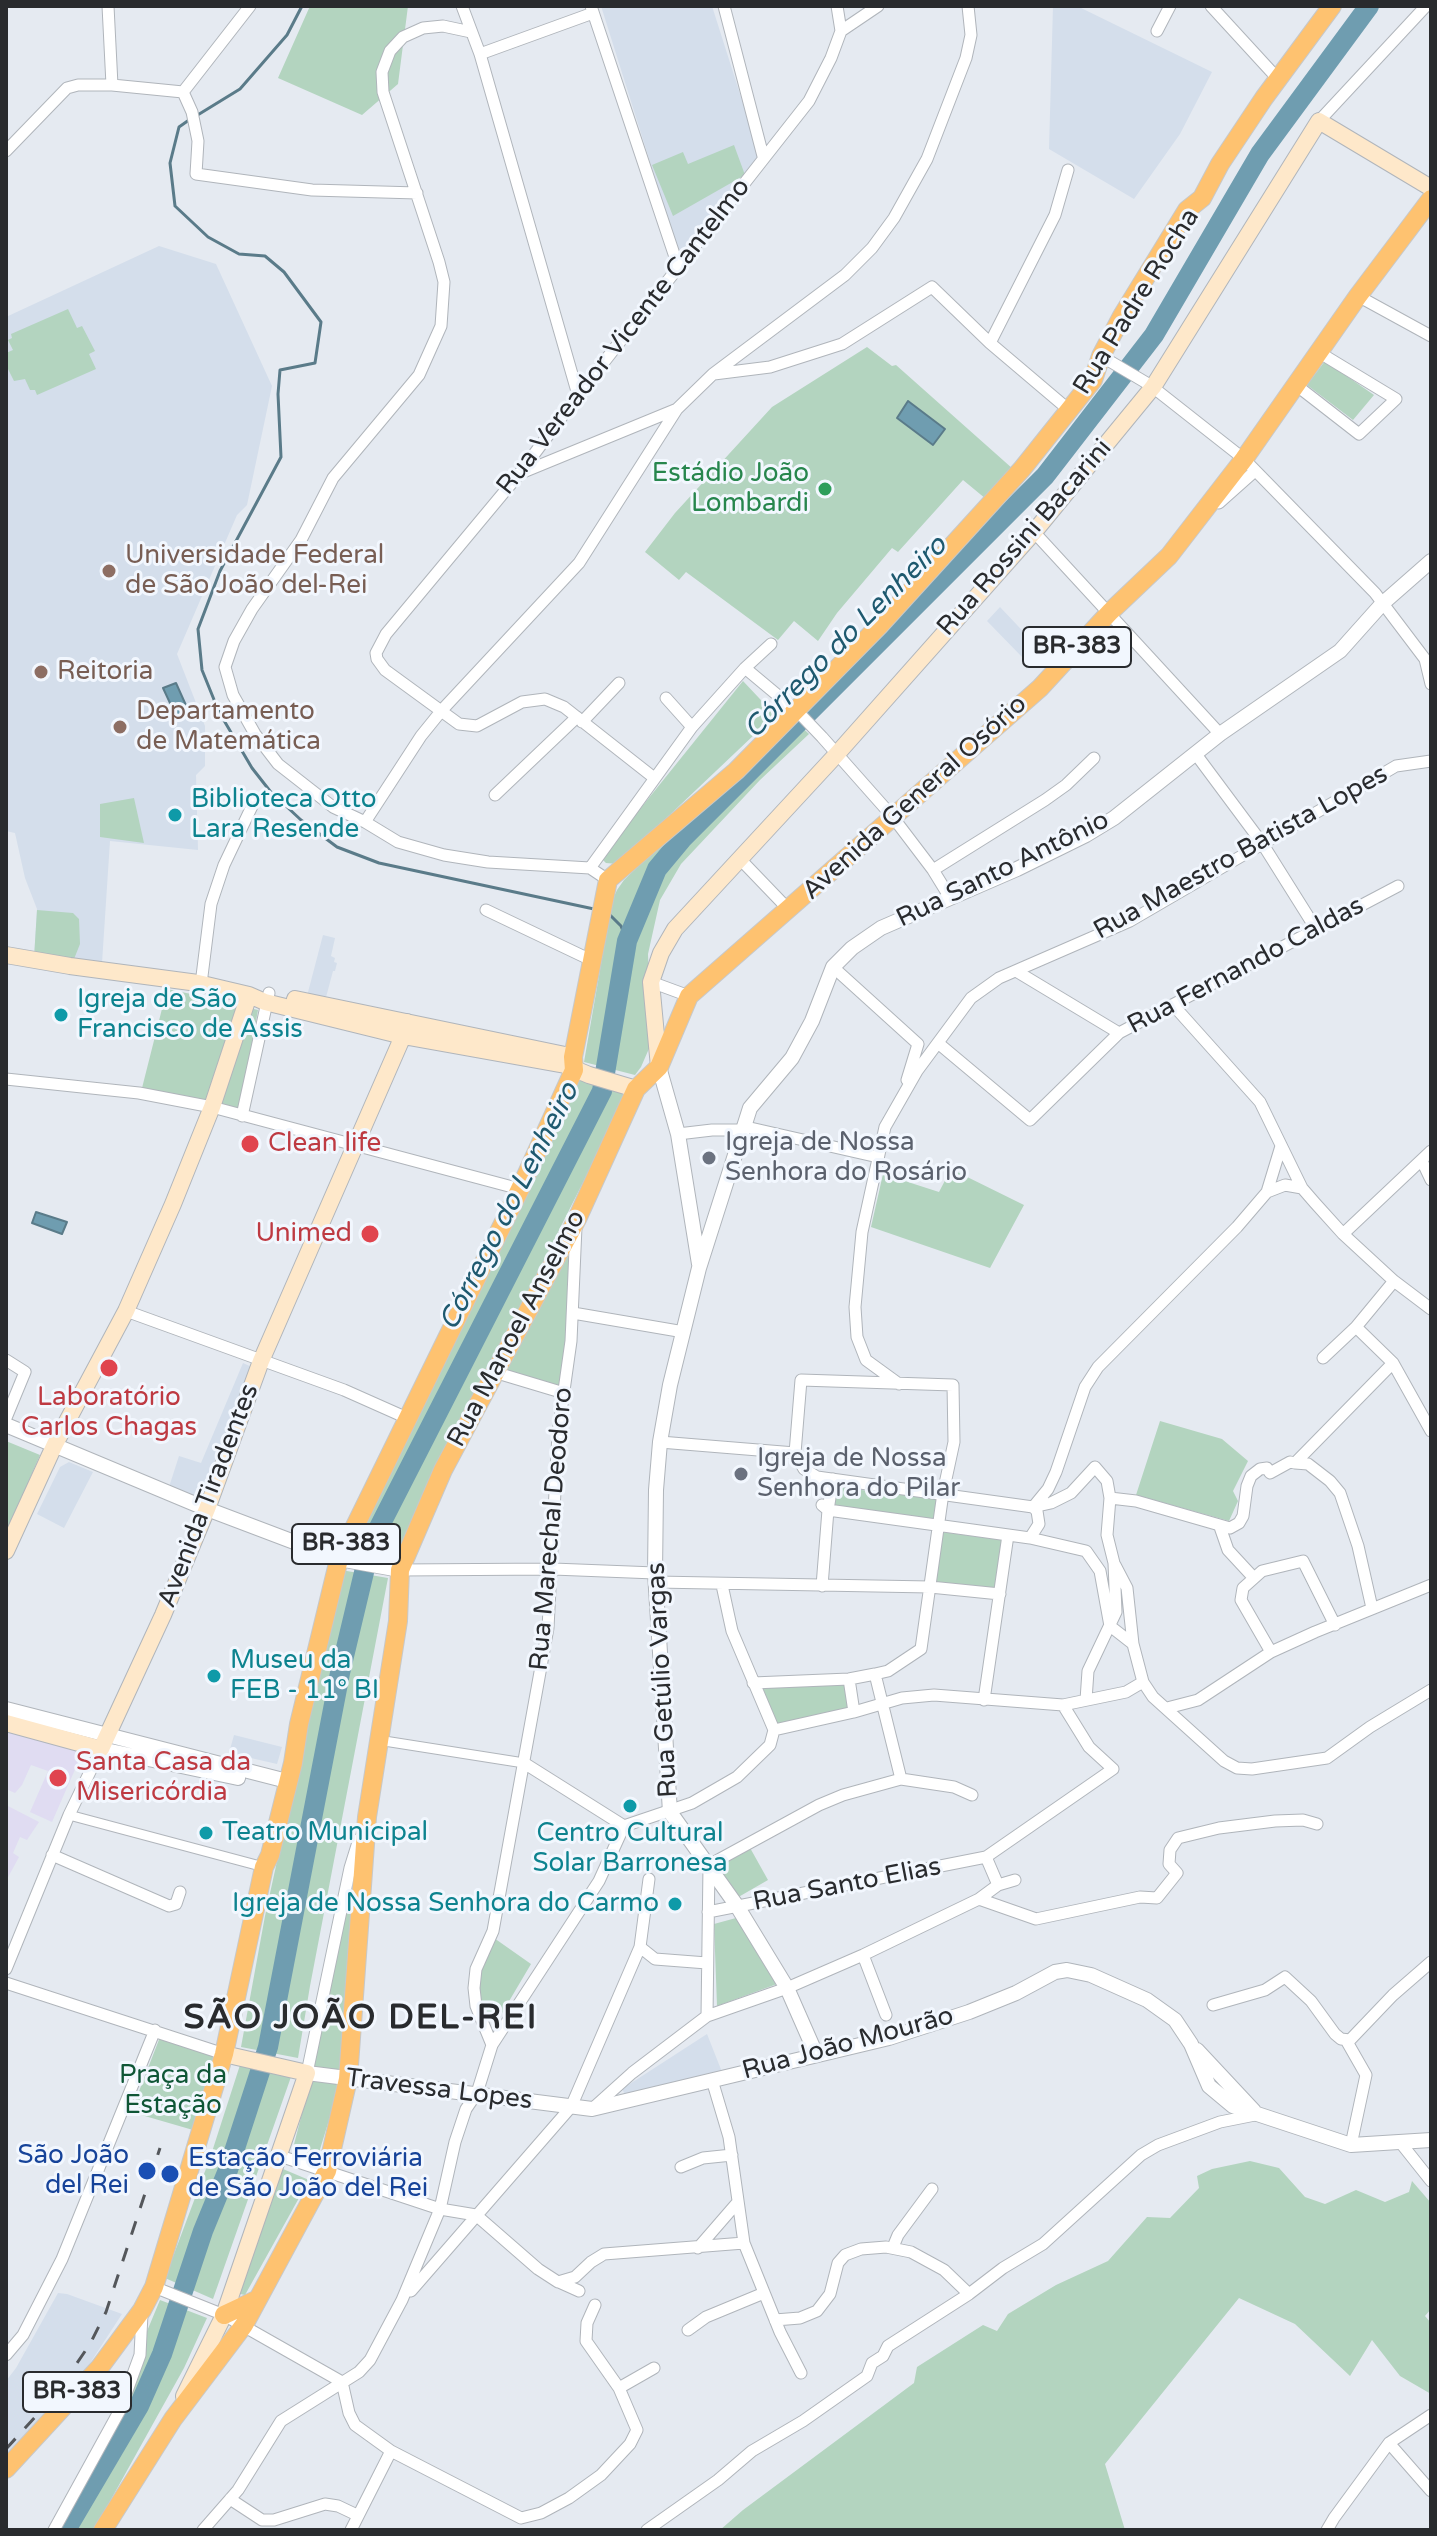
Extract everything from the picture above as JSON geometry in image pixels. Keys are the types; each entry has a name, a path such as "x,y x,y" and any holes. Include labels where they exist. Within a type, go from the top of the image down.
{"highway":[{"name":"Rua Padre Rocha","path":"606,887 798,712 1022,469 1108,360 1122,316 1187,210 1202,198 1220,164 1332,6"},
{"name":"Avenida General Osório","path":"636,1089 659,1067 689,996 1040,688 1110,612 1169,556 1250,465 1296,385 1431,199"},
{"name":"BR-383","path":"6,2469 100,2367 142,2310 163,2290 224,2054 264,1867 270,1855 345,1560 407,1418 579,1067 591,960 606,887"},
{"name":"Rua Manoel Anselmo","path":"396,1570 443,1470 577,1219 636,1089"},
{"name":"BR-383","path":"103,2530 173,2419 244,2325 327,2171 348,2079 367,1817 398,1621 396,1570"},
{"path":"222,2314 256,2300"}],"main road":[{"path":"1319,121 1431,188"},
{"name":"Rua Rossini Bacarini","path":"659,1067 651,982 661,953 675,929 836,755 1034,532 1152,386 1319,121"},
{"path":"6,955 201,984 267,998 579,1067 608,1081 636,1089"},
{"path":"6,1551 55,1444 126,1311 173,1204 212,1107 249,995"},
{"name":"Avenida Tiradentes","path":"104,1743 163,1615 207,1509 261,1361 405,1029"},
{"path":"6,1723 104,1743"},
{"path":"173,2419 222,2314 280,2156 303,2072 224,2054"}],"street":[{"path":"108,6 112,85"},
{"path":"183,92 250,6"},
{"path":"462,6 480,54 578,395"},
{"path":"724,6 763,156"},
{"path":"837,6 841,31 878,6"},
{"path":"365,822 421,736 442,710 579,563 677,409 713,374 845,275 872,248 894,218 927,159 966,58 971,35 968,6"},
{"path":"1157,31 1170,6"},
{"path":"1211,6 1278,79"},
{"name":"Rua Rossini Bacarini","path":"1319,121 1426,6"},
{"path":"480,54 592,10 678,266"},
{"path":"471,32 443,26 423,28 403,37 396,44 382,72 383,92 444,282 441,326 419,375 333,478 301,540 252,609 234,641 225,667 233,695 255,734 278,764 333,807 398,842 444,855 488,862 590,868 606,887"},
{"name":"Rua Vereador Vicente Cantelmo","path":"442,710 385,670 376,653 386,634 520,473 763,156 809,101 841,31"},
{"path":"6,151 63,90 78,85 183,92"},
{"path":"183,92 192,112 198,141 194,172 200,175 312,190 417,193"},
{"path":"990,343 1055,215 1068,170"},
{"path":"713,374 770,367 842,344 932,287 990,343 1069,410"},
{"path":"1358,296 1431,336"},
{"path":"1296,385 1359,434 1396,399 1320,353"},
{"path":"1108,360 1152,386 1250,465 1375,593 1428,663 1431,684"},
{"path":"520,473 677,409"},
{"path":"1034,532 1220,734"},
{"name":"Rua Santo Antônio","path":"699,1268 754,1101 774,1083 792,1058 812,1021 833,967 842,957 874,932 949,896 1017,869 1114,818 1220,734 1340,651 1382,604 1431,561"},
{"path":"590,868 692,727 771,644"},
{"path":"745,668 798,712 822,737 892,816 949,896"},
{"path":"495,795 619,683"},
{"path":"442,710 459,724 470,727 484,724 522,702 538,698 555,702 653,777"},
{"path":"666,698 692,727"},
{"path":"1195,753 1262,843 1316,929"},
{"path":"933,870 1045,800 1094,758"},
{"name":"Rua Maestro Batista Lopes","path":"899,1384 866,1360 856,1329 862,1232 885,1127 902,1096 971,998 991,983 1130,921 1396,766 1431,761"},
{"path":"201,984 211,904 228,855 254,802"},
{"path":"740,859 789,910"},
{"name":"Rua Fernando Caldas","path":"938,1043 1030,1120 1119,1033 1398,886"},
{"path":"486,910 591,960"},
{"path":"833,967 918,1044 902,1096"},
{"path":"1016,971 1119,1033"},
{"path":"651,982 689,996"},
{"path":"242,1116 267,998"},
{"path":"1174,1006 1260,1102 1302,1188 1343,1234 1394,1281 1431,1309"},
{"path":"659,1067 678,1134 699,1268"},
{"path":"6,1079 139,1093 212,1107 520,1189"},
{"path":"636,1089 656,1090 666,1099"},
{"path":"678,1134 746,1127 878,1157"},
{"path":"1033,1507 1048,1489 1056,1472 1085,1387 1098,1367 1237,1227 1267,1192 1281,1146"},
{"path":"1343,1234 1431,1151"},
{"path":"1422,1161 1431,1180"},
{"path":"1267,1192 1285,1185 1302,1188"},
{"name":"Rua Marechal Deodoro","path":"492,2045 476,2006 474,1988 476,1969 493,1931 548,1628 558,1433 573,1313 577,1219"},
{"name":"Rua Getúlio Vargas","path":"699,1268 670,1385 656,1490 656,1578 670,1812 737,1906 787,1988 816,2054"},
{"path":"1323,1358 1356,1327 1394,1281"},
{"path":"126,1311 336,1387 407,1418"},
{"path":"573,1313 684,1332"},
{"path":"1356,1327 1393,1363 1431,1431"},
{"path":"6,1360 25,1372 6,1418"},
{"path":"1295,1463 1393,1363"},
{"path":"494,1372 564,1393"},
{"path":"753,1683 849,1679 875,1674 888,1671 921,1649 943,1493 954,1442 953,1385 801,1380 795,1453 809,1474 833,1479 943,1493 1033,1507 1051,1503 1071,1493 1093,1467 1107,1481 1110,1498 1108,1546 1127,1588 1133,1644 1143,1682 1160,1704 1227,1764 1252,1769 1327,1758 1370,1727 1431,1690"},
{"path":"6,1425 207,1509 345,1560 396,1570 553,1569 722,1585 930,1587 1000,1594"},
{"path":"660,1442 795,1453"},
{"path":"1110,1498 1136,1501 1230,1528 1241,1521 1248,1482 1254,1473 1267,1468 1270,1473 1290,1462 1308,1464 1340,1493 1358,1546 1372,1608"},
{"path":"822,1586 825,1507 833,1479"},
{"path":"825,1507 1075,1546 1090,1554 1100,1571 1110,1626 1133,1644"},
{"path":"1030,1538 1039,1524 1037,1511 1033,1507"},
{"path":"1220,1527 1228,1550 1253,1577"},
{"path":"984,1700 1008,1535"},
{"path":"1271,1652 1241,1600 1243,1588 1253,1577 1271,1567 1303,1561 1335,1625"},
{"path":"1086,1700 1088,1671 1116,1607 1114,1563"},
{"path":"203,2530 245,2481 277,2425 292,2412 367,2365 402,2300 440,2209 455,2142 466,2109 477,2093 492,2045 599,1881 624,1826 692,1803 737,1777 770,1745 774,1730 732,1631 722,1585"},
{"path":"1167,1708 1198,1700 1271,1652 1431,1585"},
{"path":"875,1674 901,1779"},
{"path":"849,1679 854,1712"},
{"path":"774,1730 902,1698 934,1695 1063,1705 1126,1692 1143,1682"},
{"path":"998,1885 986,1857 1113,1769 1089,1747 1063,1705"},
{"path":"6,1709 104,1743 287,1786"},
{"path":"378,1740 524,1763 624,1826"},
{"name":"Avenida Tiradentes","path":"6,1969 69,1815 104,1743"},
{"path":"707,2016 709,1865 819,1805 901,1779 954,1787 972,1795"},
{"path":"69,1815 264,1867"},
{"path":"303,2072 350,1868 367,1817"},
{"path":"979,1899 1036,1919 1140,1897 1157,1898 1177,1873 1169,1864 1170,1850 1178,1838 1219,1828 1285,1820 1317,1824"},
{"path":"52,1855 169,1906 176,1904 180,1892"},
{"name":"Rua Santo Elias","path":"708,1912 986,1857"},
{"path":"402,2300 571,2107 640,1947 649,1879"},
{"path":"592,2109 632,2073 707,2016 787,1988 863,1955 979,1899 998,1885 1015,1880"},
{"path":"640,1947 655,1959 707,1963"},
{"path":"863,1955 886,2015"},
{"path":"1351,2038 1431,1962"},
{"name":"Rua João Mourão","path":"571,2107 592,2109 625,2103 889,2038 969,2012 1016,1993 1055,1972 1067,1970 1091,1975 1147,2000 1175,2020 1191,2044 1209,2086 1233,2106 1351,2145"},
{"path":"1213,2005 1265,1990 1285,1977 1311,2001 1330,2029 1351,2038 1366,2075 1351,2145 1431,2140"},
{"path":"6,1983 224,2054"},
{"path":"6,2355 23,2335 62,2259 155,2030"},
{"name":"Travessa Lopes","path":"303,2072 571,2107"},
{"path":"712,2080 732,2155 744,2243 775,2320 801,2373"},
{"path":"647,2530 718,2480 752,2451 818,2411 867,2376 872,2363 883,2356 888,2346 1050,2238 1124,2168 1150,2149 1220,2122 1260,2113"},
{"path":"1400,2142 1431,2181"},
{"path":"681,2167 703,2158 732,2155"},
{"path":"280,2156 440,2209 476,2215 538,2269 579,2291"},
{"path":"893,2247 898,2235 932,2189"},
{"path":"698,2248 737,2203"},
{"path":"558,2282 575,2277 604,2254 744,2243"},
{"path":"775,2320 800,2318 823,2305 830,2294 838,2263 845,2255 861,2249 893,2247 911,2252 937,2265 969,2294"},
{"path":"163,2290 244,2325 342,2382 352,2421 367,2435 391,2451 521,2518 541,2513 585,2487 601,2475 635,2437 634,2419 619,2388 586,2341 587,2323 595,2305"},
{"path":"688,2330 706,2317 764,2293"},
{"path":"54,2530 120,2410 140,2355 142,2310"},
{"path":"619,2388 654,2368"},
{"path":"1327,2530 1389,2443 1431,2415"},
{"path":"1389,2443 1431,2491"},
{"path":"351,2530 391,2451"},
{"path":"230,2499 262,2520 274,2520 325,2504 357,2515"}],"shaded area":[{"path":"601,6 712,6 760,157 679,254"},
{"path":"1053,6 1077,6 1212,72 1180,134 1134,199 1049,149"},
{"name":"Universidade Federal de São João del-Rei","path":"159,246 216,264 272,386 247,505 237,515 177,654 205,726 205,766 196,775 198,850 110,841 102,963 34,958 37,909 25,878 15,833 6,831 6,317"},
{"path":"1000,607 1035,644 1022,657 987,621"},
{"path":"323,935 335,938 331,956 337,963 325,1001 307,996"},
{"path":"243,1363 258,1370 203,1500 169,1487 179,1456 201,1463"},
{"path":"69,1462 93,1472 64,1528 37,1514 60,1467"},
{"name":"Santa Casa da Misericórdia","path":"6,1723 84,1749 52,1822 30,1812 48,1771 31,1765 15,1793 6,1789"},
{"path":"234,1735 282,1747 277,1764 229,1753"},
{"name":"Santa Casa da Misericórdia","path":"6,1805 39,1822 27,1840 20,1837 13,1853 19,1857 6,1881"},
{"path":"707,2034 722,2072 628,2100 622,2089"},
{"path":"58,2293 122,2314 81,2377 6,2456 6,2381"}],"green space":[{"path":"310,6 408,6 398,84 362,115 278,78"},
{"path":"734,145 745,175 673,216 652,165 683,152 688,164"},
{"path":"68,309 77,328 82,326 95,351 89,354 96,369 37,395 35,390 30,390 25,379 14,381 6,365 6,353 13,350 8,340 12,338 11,334"},
{"name":"Estádio João Lombardi","path":"867,347 892,366 896,365 1013,469 986,499 963,480 898,552 892,548 837,613 818,641 794,621 778,640 686,572 679,580 645,552 675,513 772,407"},
{"path":"1325,361 1374,395 1353,420 1307,385"},
{"path":"743,681 775,715 618,864 606,863 603,855"},
{"path":"792,718 809,734 760,780 681,864 660,900 648,954 651,1044 641,1067 635,1075 584,1062 612,901 617,890"},
{"path":"134,798 144,843 100,837 100,804"},
{"path":"37,910 73,913 79,919 80,944 72,964 34,958"},
{"path":"167,989 239,1004 208,1101 142,1088"},
{"path":"250,1008 258,1010 240,1109 216,1103"},
{"path":"579,1078 629,1091 394,1558 349,1552"},
{"path":"951,1169 1024,1205 990,1268 871,1227 883,1174 939,1192"},
{"path":"573,1234 562,1390 503,1371"},
{"path":"1160,1421 1222,1439 1248,1461 1233,1491 1238,1501 1229,1521 1136,1495"},
{"path":"6,1441 40,1455 6,1534"},
{"path":"836,1487 937,1499 934,1521 833,1509"},
{"path":"942,1532 1002,1540 995,1591 934,1582"},
{"path":"341,1570 388,1578 298,2058 241,2047 265,1916"},
{"path":"845,1681 850,1711 777,1724 760,1688"},
{"path":"749,1846 768,1880 735,1899 716,1865"},
{"path":"352,1886 357,1887 342,2073 313,2069"},
{"path":"736,1918 777,1984 717,2006 714,1924"},
{"path":"494,1938 531,1964 495,2025 482,2011 479,1993 480,1973"},
{"name":"Praça da Estação","path":"160,2037 217,2056 193,2130 131,2112"},
{"path":"240,2065 292,2074 213,2299 165,2278 210,2158"},
{"path":"312,2075 342,2078 317,2159 292,2152"},
{"path":"1250,2161 1279,2168 1305,2197 1325,2204 1356,2190 1385,2202 1409,2192 1412,2181 1431,2203 1431,2309 1425,2316 1431,2323 1431,2394 1400,2376 1372,2340 1350,2376 1295,2324 1239,2298 1105,2464 1125,2530 720,2530 914,2383 917,2367 983,2325 997,2331 1008,2314 1056,2285 1108,2261 1147,2217 1170,2218 1199,2188 1197,2176 1212,2169"},
{"path":"283,2169 309,2180 245,2295 240,2294 236,2289"},
{"path":"160,2300 207,2318 184,2368 94,2530 57,2530 85,2480"}],"water":[{"path":"908,401 945,429 933,445 897,418"},
{"path":"176,683 189,712 177,718 163,688"},
{"path":"36,1212 67,1222 62,1234 32,1223"}],"waterway":[{"path":"196,116 240,89 287,35 302,6"},
{"name":"Córrego do Lenheiro","path":"66,2530 139,2406 162,2354 268,2047 340,1673 371,1543 602,1091 627,941 657,869 682,839 1045,476 1154,335 1260,154 1369,6"},
{"path":"189,120 179,127 170,163 175,206 208,237 239,254 265,256 284,272 321,322 315,363 280,370 281,457 220,571 198,629 202,670 219,712 252,768 270,791 337,847 379,863 594,909"},
{"path":"609,914 621,926 627,941"}],"railway":[{"path":"6,2449 55,2395 90,2344 106,2312 160,2148"}],"place":[{"name":"Estádio João Lombardi","path":"825,489"},
{"name":"Universidade Federal de São João del-Rei","path":"109,571"},
{"name":"Reitoria","path":"41,672"},
{"name":"Departamento de Matemática","path":"120,727"},
{"name":"Biblioteca Otto Lara Resende","path":"175,815"},
{"name":"Igreja de São Francisco de Assis","path":"61,1015"},
{"name":"Clean life","path":"250,1144"},
{"name":"Igreja de Nossa Senhora do Rosário","path":"709,1158"},
{"name":"Unimed","path":"370,1234"},
{"name":"Laboratório Carlos Chagas","path":"109,1368"},
{"name":"Igreja de Nossa Senhora do Pilar","path":"741,1474"},
{"name":"Museu da FEB - 11° BI","path":"214,1676"},
{"name":"Santa Casa da Misericórdia","path":"58,1778"},
{"name":"Centro Cultural Solar Barronesa","path":"630,1806"},
{"name":"Teatro Municipal","path":"206,1833"},
{"name":"Igreja de Nossa Senhora do Carmo","path":"675,1904"},
{"name":"São João del Rei","path":"147,2171"},
{"name":"Estação Ferroviária de São João del Rei","path":"170,2174"}],"district":[{"name":"SÃO JOÃO DEL-REI","path":"361,2019"}]}
